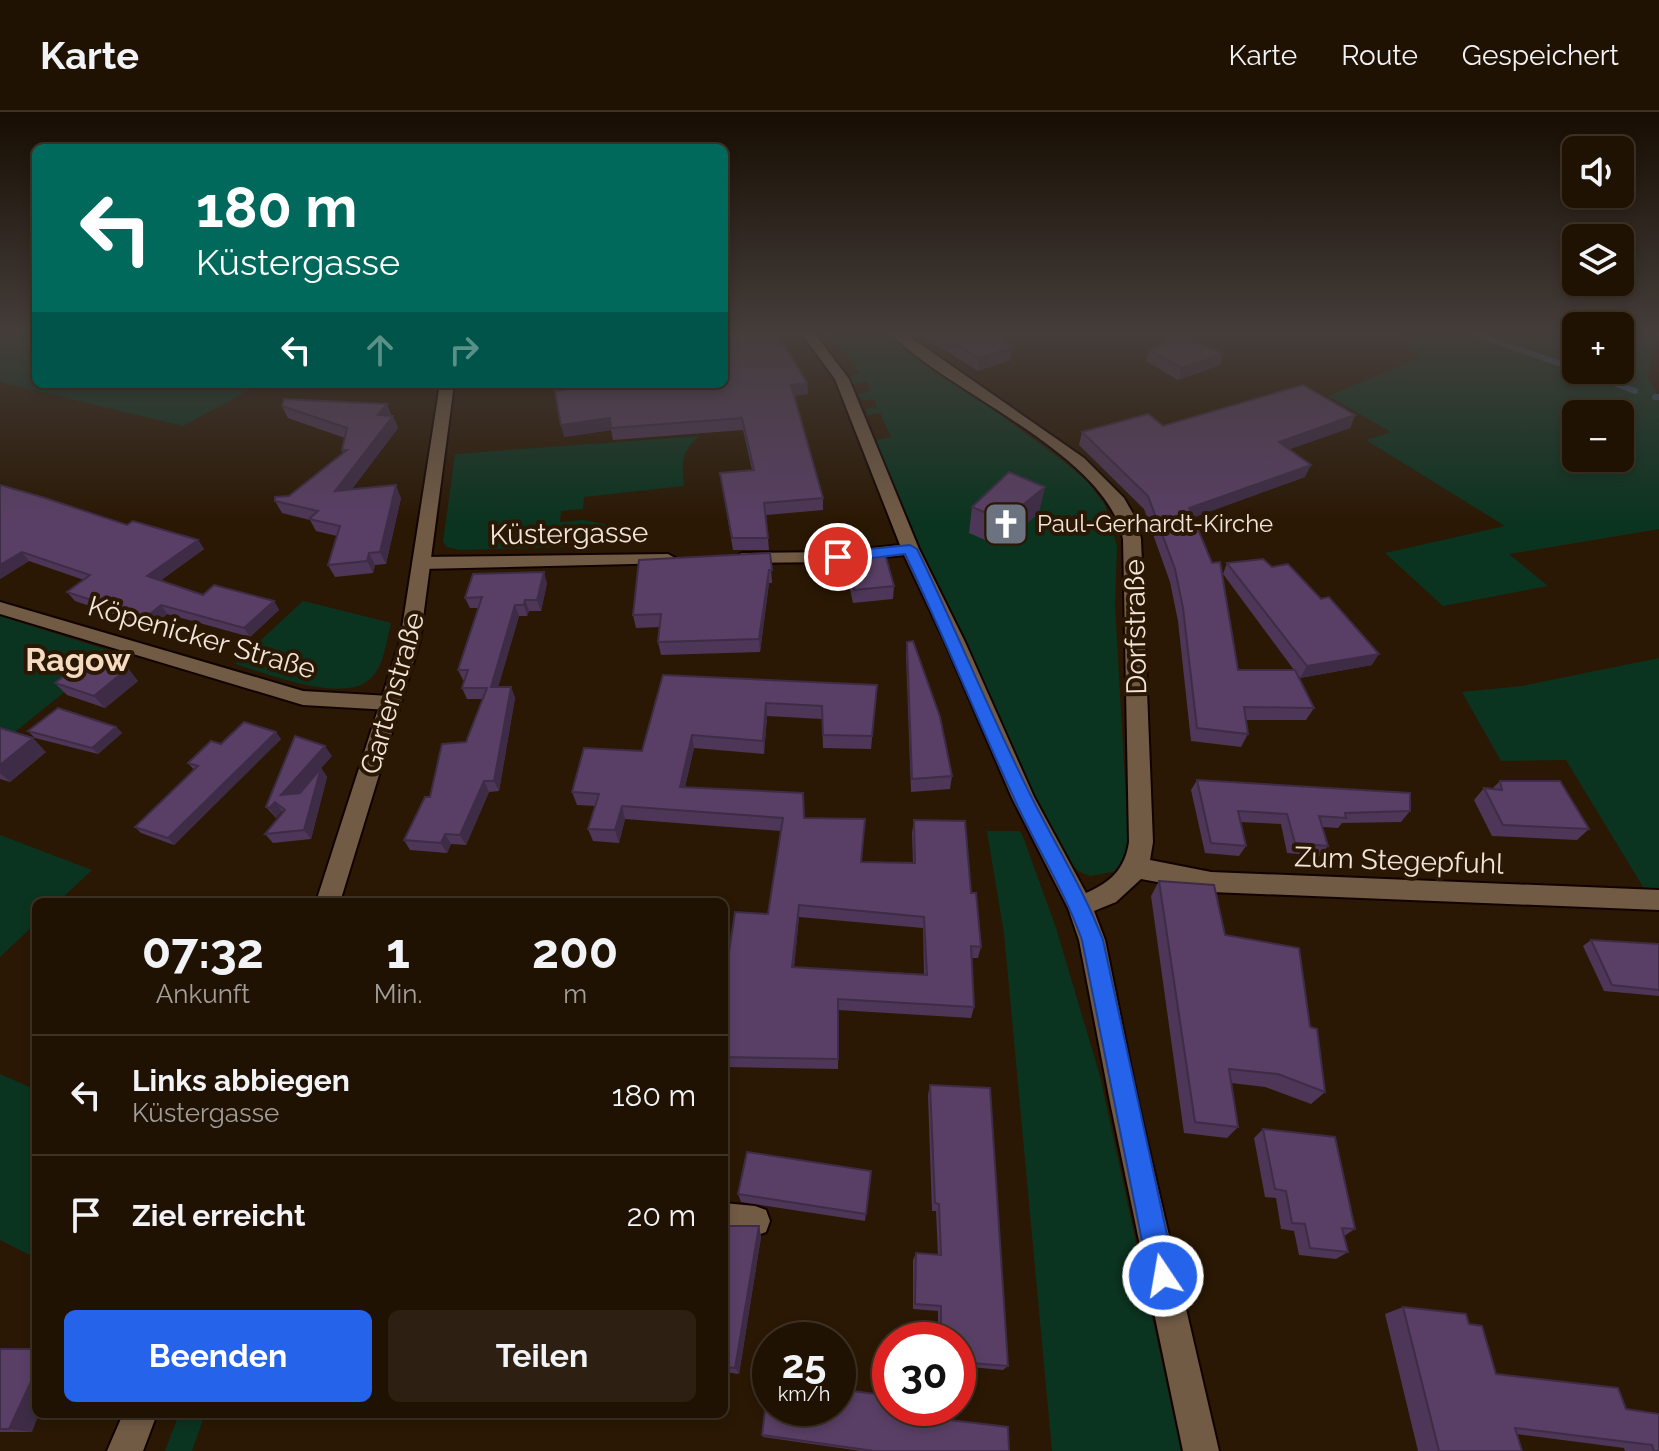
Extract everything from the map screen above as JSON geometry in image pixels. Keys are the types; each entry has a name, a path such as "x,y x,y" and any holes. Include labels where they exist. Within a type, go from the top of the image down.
{"street":[{"name":"Gartenstraße","path":"329,898 410,641 445,396"},
{"path":"849,396 910,549 955,642 1023,798 1080,906 1092,940 1124,1102 1201,1451"},
{"name":"Dorfstraße","path":"986,396 1078,461 1118,502 1128,519 1132,539 1141,842 1137,868"},
{"path":"730,559 838,557 910,549"},
{"name":"Küstergasse","path":"421,563 683,559"},
{"name":"Köpenicker Straße","path":"0,608 303,698 390,703"},
{"path":"1080,906 1107,895 1137,868"},
{"name":"Zum Stegepfuhl","path":"1137,868 1211,882 1659,900"},
{"path":"728,1218 755,1221"},
{"path":"125,1451 138,1418"}],"green space":[{"path":"60,396 237,396 183,426"},
{"path":"860,396 976,396 1067,464 1087,481 1105,505 1117,546 1115,606 1129,852 1118,871 1090,876 1068,862 1034,799 899,508 876,440 891,437 880,413 867,415 866,409 877,407 874,399 862,400"},
{"path":"1329,396 1659,396 1659,529 1509,554 1548,586 1443,606 1385,553 1505,526 1366,440 1391,432"},
{"path":"699,436 688,448 684,459 684,486 584,497 583,509 561,511 560,522 583,520 605,524 601,546 460,550 447,547 443,542 455,454"},
{"path":"303,601 391,623 382,658 373,676 361,685 326,688 285,680 235,664"},
{"path":"0,616 114,652 0,744"},
{"path":"1659,658 1659,900 1651,900 1566,760 1501,761 1462,692 1522,686"},
{"path":"987,831 1019,831 1022,834 1056,928 1100,1076 1181,1451 1052,1451 1004,933"},
{"path":"0,835 92,870 62,898 32,898 32,927 0,957"},
{"path":"0,1074 32,1088 32,1256 0,1240"},
{"path":"177,1418 204,1418 192,1451 165,1451"}],"building":[{"path":"556,396 794,396 823,498 764,503 768,538 732,538 720,473 754,470 742,418 611,428 610,418 561,425"},
{"path":"1264,396 1323,396 1355,415 1279,442 1311,465 1189,508 1212,563 1220,562 1238,670 1295,670 1314,708 1244,707 1248,734 1197,728 1183,608 1175,569 1148,496 1082,432 1148,414 1163,426"},
{"path":"284,399 387,404 378,415 393,416 335,491 396,485 380,552 369,553 367,561 328,565 340,526 309,519 318,511 275,501 275,497 289,496 347,450 342,450 347,428 282,406"},
{"path":"1009,472 1045,487 1004,520 972,507"},
{"path":"0,485 127,525 133,521 198,540 147,576 203,595 214,585 274,601 244,628 161,605 145,618 67,592 90,575 22,552 0,565"},
{"path":"770,553 772,570 769,570 759,639 658,642 661,614 633,615 639,560"},
{"path":"885,554 894,586 854,590 846,557"},
{"path":"1263,559 1272,567 1288,564 1321,599 1329,597 1379,654 1307,666 1227,563"},
{"path":"544,572 537,600 525,600 524,605 515,605 491,687 511,687 494,781 484,781 460,835 445,834 441,843 404,840 425,797 430,797 442,744 466,742 487,688 462,688 468,670 458,670 482,597 465,598 473,574"},
{"path":"913,641 940,717 952,776 912,779 907,642"},
{"path":"89,656 128,668 94,696 55,683"},
{"path":"663,675 877,685 872,736 823,735 822,706 766,703 763,741 692,735 680,787 803,793 804,818 865,819 861,862 915,863 914,820 965,821 971,893 976,893 981,947 971,946 974,1007 838,999 838,1059 728,1057 728,958 735,912 768,914 783,818 622,806 615,830 588,829 599,794 572,792 584,748 642,751","holes":["799,905 924,917 927,975 792,967"]},
{"path":"58,708 116,727 92,748 28,731"},
{"path":"244,722 276,732 168,838 135,827 198,766 188,763 211,741 221,744"},
{"path":"0,728 33,738 0,765"},
{"path":"295,736 325,746 281,795 300,793 321,768 304,830 265,834 285,810 275,802 266,807"},
{"path":"1197,780 1410,793 1410,811 1345,813 1346,818 1319,816 1328,846 1295,843 1287,814 1238,811 1246,846 1211,843"},
{"path":"1500,781 1560,781 1589,829 1503,825 1484,788 1502,790"},
{"path":"1159,881 1214,885 1225,935 1299,948 1310,1027 1317,1029 1325,1092 1278,1074 1229,1069 1238,1127 1195,1122"},
{"path":"1591,940 1659,944 1659,990 1612,985"},
{"path":"930,1085 990,1088 1008,1366 976,1363 976,1322 941,1322 941,1306 915,1304 916,1253 941,1255 939,1204 935,1203"},
{"path":"1263,1129 1335,1137 1355,1229 1342,1228 1348,1252 1310,1248 1305,1224 1292,1223 1286,1191 1275,1189"},
{"path":"747,1152 871,1171 866,1214 738,1194"},
{"path":"728,1226 759,1226 735,1368 728,1367"},
{"path":"1403,1307 1466,1314 1469,1324 1482,1326 1496,1374 1618,1388 1626,1409 1659,1414 1659,1451 1654,1451 1652,1445 1515,1428 1522,1451 1439,1451"},
{"path":"0,1349 32,1349 32,1380 9,1429 0,1429"},
{"path":"856,1391 872,1394 872,1426 976,1426 976,1423 1008,1427 1009,1451 874,1451 762,1435 763,1426 856,1426"}],"place":[{"name":"Paul-Gerhardt-Kirche","path":"1006,524"}],"district":[{"name":"Ragow","path":"78,660"}],"route":[{"path":"838,557 910,549 955,642 1023,798 1080,906 1092,940 1163,1276"}]}
